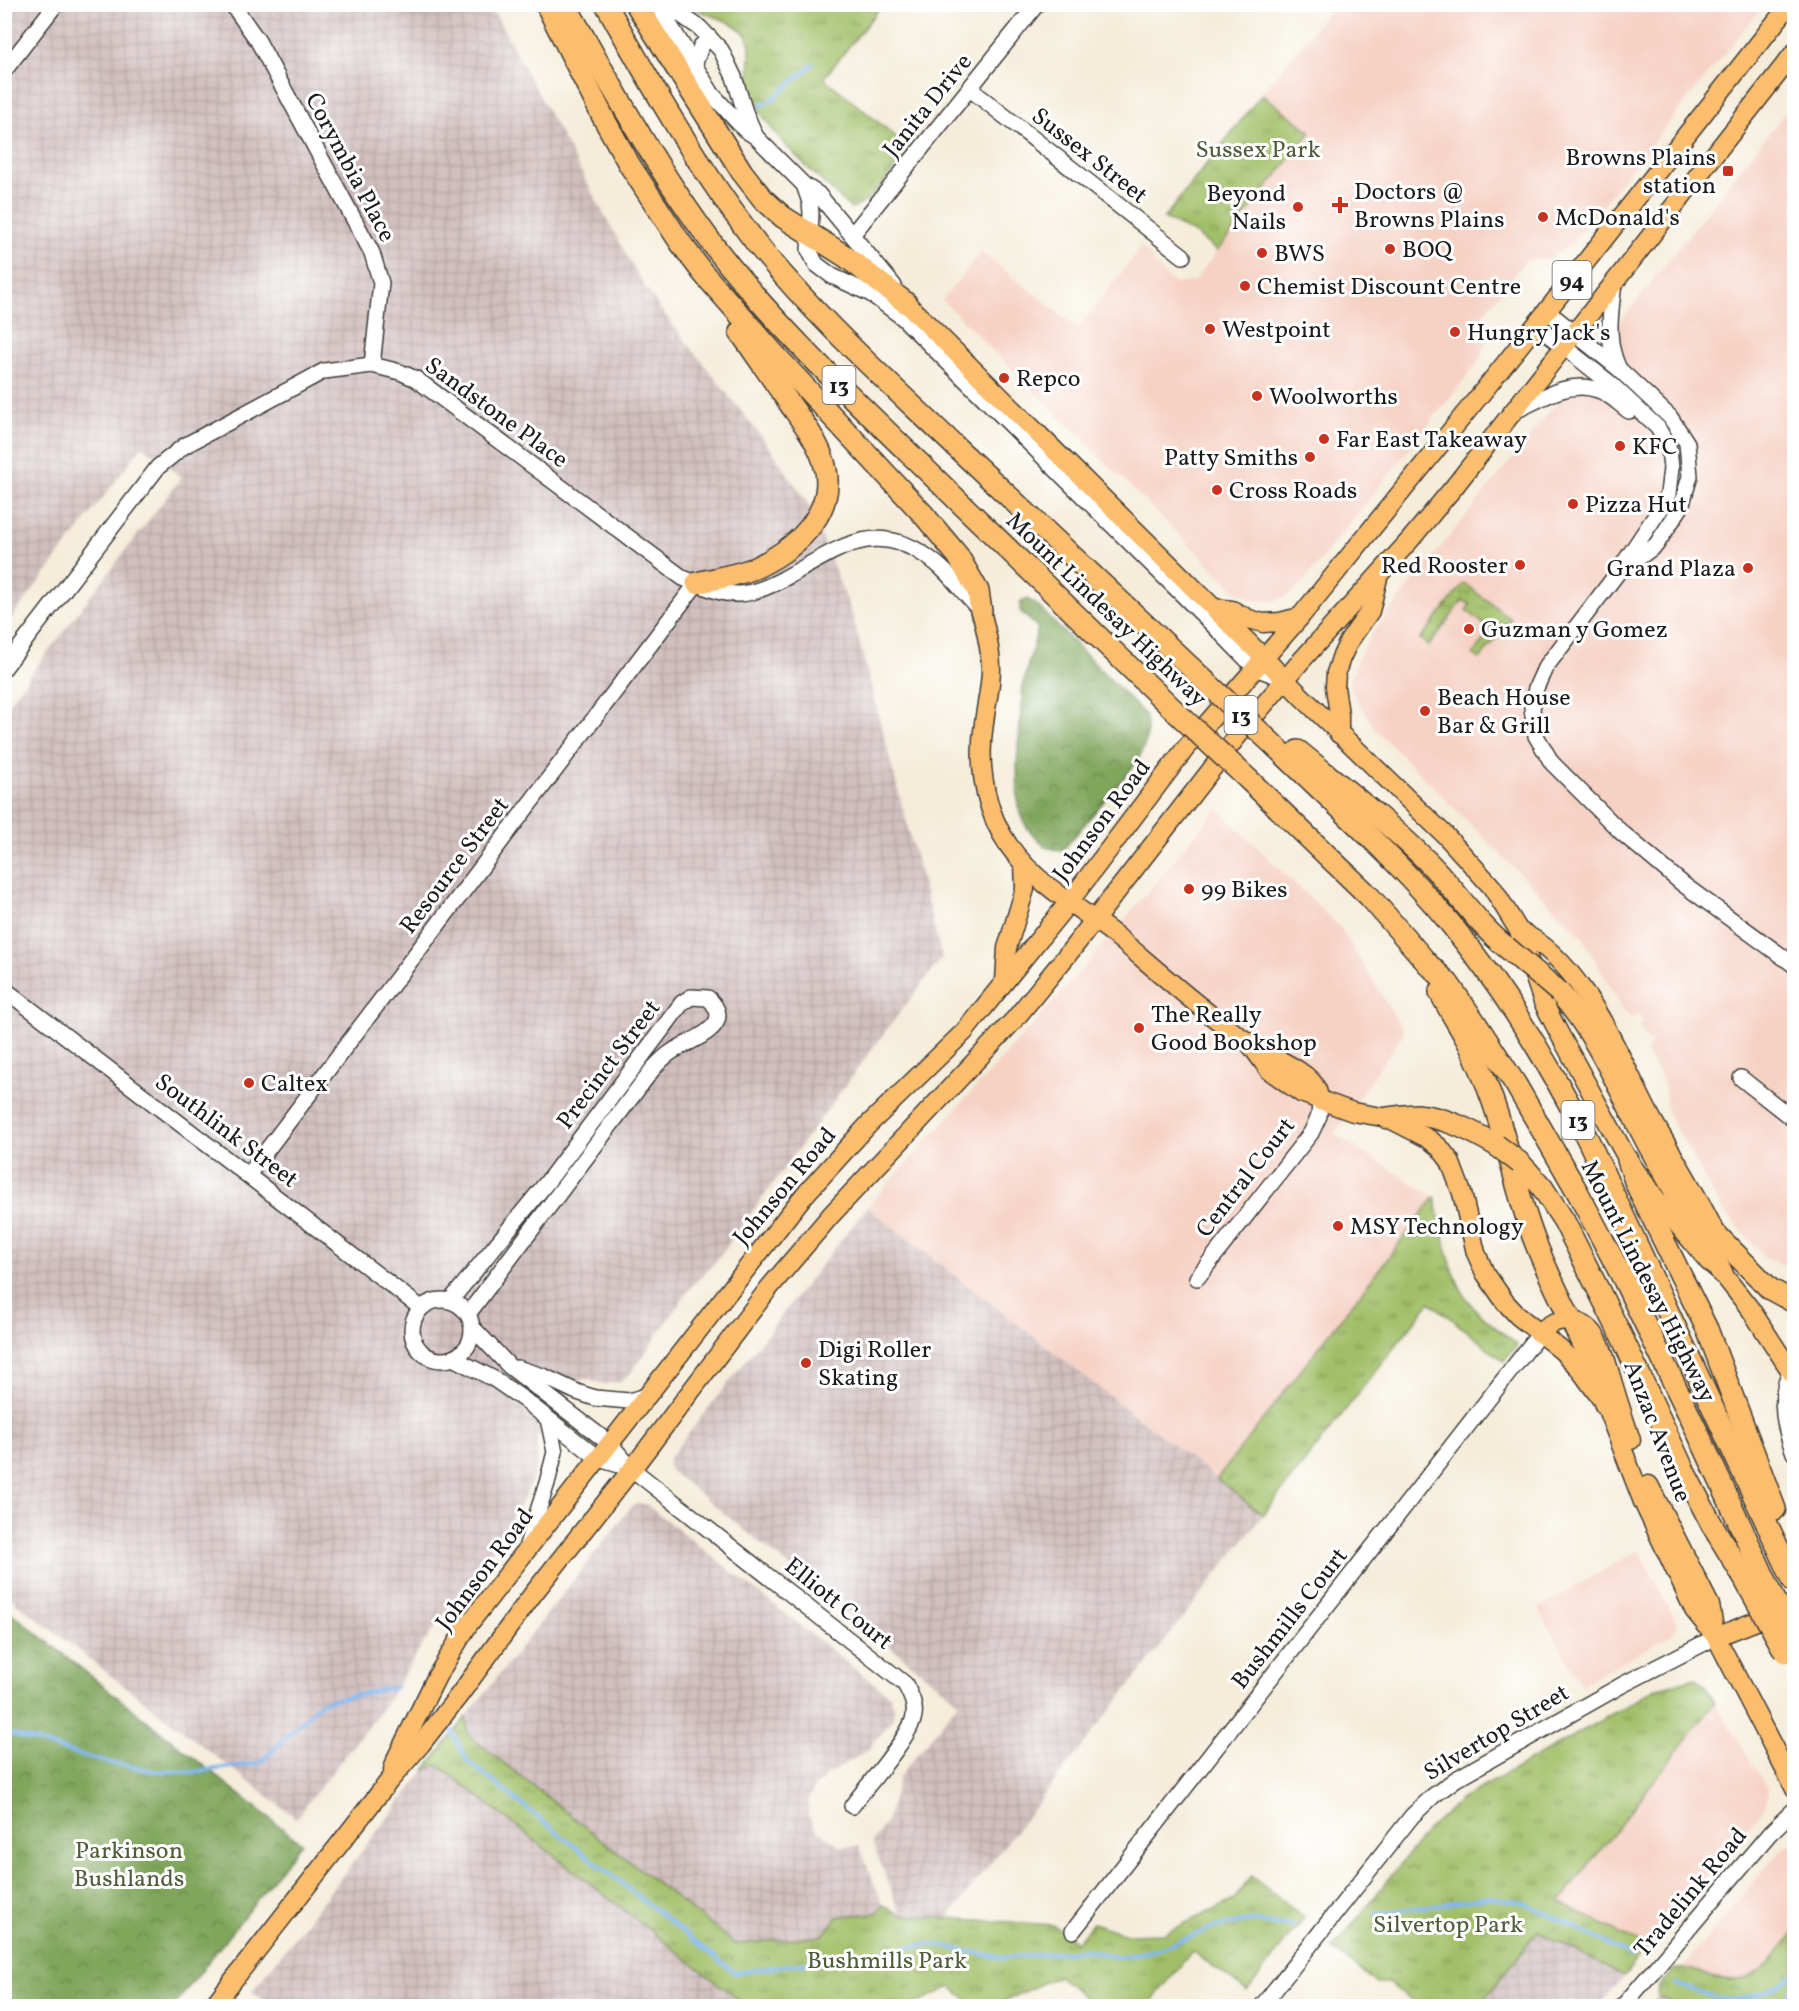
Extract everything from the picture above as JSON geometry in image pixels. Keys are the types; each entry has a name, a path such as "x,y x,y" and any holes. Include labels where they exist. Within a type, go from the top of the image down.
{"highway":[{"path":"546,4 598,109 659,212 703,273 777,357 923,514 952,549 978,591 981,611"},
{"name":"Mount Lindesay Highway","path":"566,4 647,147 714,246 794,339 1177,713 1369,896 1428,964 1448,983 1516,1085 1578,1193 1644,1321 1750,1569 1791,1652"},
{"name":"Mount Lindesay Highway","path":"606,4 672,121 700,165 734,213 788,280 865,361 1390,856 1443,916 1503,993 1558,1081 1589,1142 1794,1582"},
{"path":"636,4 753,188 783,217 845,256 906,303"},
{"path":"697,583 758,567 786,550 817,518 823,506 827,486 826,467 817,444 717,300 703,273"},
{"path":"1277,748 1295,750 1380,818 1430,863 1483,927 1513,939 1559,992 1592,1035 1645,1137 1722,1273"},
{"path":"1428,964 1483,1075 1503,1131 1515,1181 1533,1237 1598,1380 1605,1404"},
{"path":"1388,1118 1416,1115 1437,1119 1477,1134 1496,1144 1520,1163 1542,1187 1564,1221 1621,1335 1686,1475 1711,1522 1750,1569"},
{"path":"1628,1160 1636,1184 1707,1329 1784,1533 1782,1556"},
{"path":"1684,1207 1696,1213 1770,1289 1794,1302"}],"main road":[{"name":"94","path":"1260,663 1300,617 1541,318 1790,4"},
{"name":"94","path":"1285,679 1410,540 1794,53"},
{"name":"Mount Lindesay Highway","path":"906,303 1214,608 1260,663 1285,679 1469,860 1498,896 1513,939 1544,1002 1628,1160 1680,1227 1709,1262 1722,1273 1751,1310 1793,1371"},
{"path":"1339,734 1336,673 1349,641 1370,610 1379,576"},
{"path":"1214,608 1232,610 1249,619 1263,622 1280,622 1300,617"},
{"path":"981,611 991,669 981,753 984,782 994,819 1024,865 1095,920"},
{"name":"Johnson Road","path":"389,1780 397,1756 437,1676 468,1625 801,1199 869,1124 964,1032 1069,902 1185,749 1260,663"},
{"name":"Johnson Road","path":"213,2007 389,1780 460,1694 533,1594 632,1469 769,1288 831,1215 1015,1019 1239,734 1285,679"},
{"path":"1005,981 1007,948 1025,888 1024,865"},
{"name":"Central Court","path":"1095,920 1250,1044 1269,1070 1301,1093 1320,1101"},
{"path":"1513,939 1534,938 1572,976 1597,1012 1715,1232"},
{"name":"Anzac Avenue","path":"1320,1101 1353,1112 1388,1118 1429,1139 1450,1161 1457,1174 1476,1253 1485,1273 1505,1302 1578,1367 1605,1404 1643,1502 1694,1610 1716,1637 1794,1787"},
{"path":"1540,1333 1545,1327 1560,1320 1571,1320"},
{"name":"Anzac Avenue","path":"1571,1320 1586,1327 1597,1338 1648,1482 1710,1605 1716,1637"},
{"name":"Silvertop Street","path":"1716,1637 1794,1606"}],"street":[{"path":"4,71 56,4"},
{"name":"Corymbia Place","path":"232,4 258,41 372,253 381,283 372,365"},
{"name":"Mount Lindesay Highway","path":"657,4 712,94 744,129 756,137 804,185 818,194 906,303"},
{"name":"Mount Lindesay Highway","path":"665,4 710,38 726,58 756,137"},
{"name":"Janita Drive","path":"852,235 1037,4"},
{"path":"694,66 701,46 710,38"},
{"name":"Sussex Street","path":"970,89 1183,256"},
{"name":"Mount Lindesay Highway","path":"804,185 810,202 809,250 816,264 832,276 871,294 902,317 1260,663"},
{"path":"1614,282 1609,331 1610,345 1619,369"},
{"path":"1541,318 1569,340 1658,428 1669,449 1671,468 1668,494 1616,575 1545,668 1536,688 1532,710 1536,736 1552,763 1622,832 1684,885 1794,965"},
{"path":"1569,340 1619,369 1670,417 1687,443 1690,476 1681,507 1656,545 1616,575"},
{"name":"Sandstone Place","path":"4,668 158,467 184,446 324,371 372,365 417,379 673,573 697,583 722,593 741,594 756,591 775,583 839,547 862,540 882,539 907,545 927,556 945,570 981,611"},
{"path":"1513,412 1563,389 1578,386 1599,390 1629,411 1641,412"},
{"name":"Resource Street","path":"248,1175 697,583"},
{"name":"Southlink Street","path":"4,989 421,1308"},
{"name":"Precinct Street","path":"451,1300 548,1181 682,1003 691,998 708,998 716,1008 717,1020 714,1027 672,1052 652,1070 511,1258 470,1320"},
{"path":"1741,1078 1794,1120"},
{"name":"Central Court","path":"1197,1278 1311,1133 1319,1116 1320,1101"},
{"path":"496,1245 511,1258"},
{"path":"470,1320 472,1337 468,1346 453,1358 436,1359 422,1352 416,1345 412,1327 414,1318 421,1308 434,1300 451,1300 458,1304 509,1366 604,1451"},
{"name":"Bushmills Court","path":"1073,1931 1540,1333"},
{"path":"453,1358 494,1379 548,1419 604,1451"},
{"path":"509,1366 543,1376 595,1398 629,1401 649,1395"},
{"path":"1793,1371 1784,1394 1785,1424 1794,1453"},
{"path":"524,1554 555,1452 548,1419"},
{"name":"Elliott Court","path":"604,1451 632,1469 905,1684 913,1700 914,1716 907,1734 852,1806"},
{"name":"Silvertop Street","path":"1262,2007 1412,1816 1433,1796 1456,1779 1622,1685 1716,1637"},
{"name":"Tradelink Road","path":"1623,2007 1770,1833 1794,1810"}],"shaded area":[{"path":"5,5 490,5 634,269 658,306 767,444 809,505 852,614 942,958 715,1262 691,1287 631,1373 619,1382 603,1384 582,1378 537,1438 538,1464 526,1495 491,1551 425,1641 384,1706 296,1818 5,1594 4,709 182,477 142,446 5,627"},
{"path":"1333,5 1764,5 1571,244 1549,259 1526,260 1482,316 1485,344 1480,360 1300,586 1287,596 1272,602 1259,601 1237,592 942,300 981,252 1078,328 1142,246 1164,275 1175,284 1194,281 1310,132 1262,94"},
{"path":"1794,101 1794,1268 1767,1259 1723,1211 1667,1112 1664,1082 1645,1052 1652,1042 1639,1027 1644,1021 1636,1014 1632,1019 1625,1013 1582,936 1376,730 1351,690 1351,678 1357,660 1372,633"},
{"path":"1217,809 1340,927 1404,1032 1334,1134 1435,1197 1217,1479 867,1207 1081,971"},
{"path":"867,1207 1263,1515 947,1919 901,1915 872,1842 887,1821 900,1776 959,1702 671,1471 668,1465 669,1458"},
{"path":"641,1503 647,1505 890,1696 894,1707 893,1719 868,1750 825,1776 809,1796 808,1816 817,1829 840,1846 859,1846 883,1905 877,1913 837,1917 822,1936 735,1944 468,1734 466,1717 631,1507"},
{"path":"1639,1550 1677,1623 1676,1628 1671,1635 1581,1685 1538,1608"},
{"path":"1715,1702 1768,1789 1768,1798 1764,1808 1647,1947 1560,1903"},
{"path":"437,1765 747,2006 271,2006 252,1992 425,1770"},
{"path":"1794,1846 1794,1932 1771,1962 1757,1973 1728,1981 1711,1978 1692,1969 1681,1969 1779,1852"},
{"path":"1538,1931 1624,1976 1599,2006 1479,2006"},
{"path":"1658,1996 1679,2006 1649,2006"}],"green space":[{"path":"689,5 882,5 824,78 910,148 867,200 851,209 781,140 759,110 752,94 749,78 750,47 746,35 734,25"},
{"name":"Sussex Park","path":"1262,94 1311,132 1217,251 1194,233 1164,218"},
{"path":"1464,583 1511,619 1480,659 1473,654 1491,630 1466,610 1470,605 1463,600 1429,646 1420,639"},
{"path":"1027,599 1036,604 1145,715 1147,722 1146,739 1137,762 1062,851 1045,847 1027,828 1018,806 1017,764 1023,684 1038,628 1020,611 1021,601"},
{"path":"1435,1197 1453,1271 1466,1298 1475,1309 1517,1345 1504,1361 1430,1302 1263,1515 1217,1479"},
{"name":"Parkinson Bushlands","path":"4,1607 301,1843 174,2006 5,2006"},
{"name":"Silvertop Park","path":"1696,1678 1705,1685 1715,1702 1560,1902 1647,1947 1624,1976 1538,1931 1479,2006 1420,2006 1388,1983 1377,1983 1333,1949 1428,1830 1460,1800 1658,1688"},
{"name":"Bushmills Park","path":"466,1717 468,1735 735,1944 822,1936 837,1917 877,1913 883,1905 901,1915 1054,1925 1077,1942 1093,1923 1125,1934 1165,1933 1234,1900 1251,1876 1304,1918 1247,1991 1192,1951 1148,2006 1096,2006 1058,1976 993,2006 975,2006 951,1987 910,2006 747,2006 442,1768 436,1765 425,1770"},
{"path":"1794,1932 1794,2006 1679,2006 1658,1996 1659,1986 1674,1969 1693,1969 1712,1977 1729,1980 1752,1975 1770,1962"}],"waterway":[{"path":"760,106 773,99 813,64"},
{"path":"4,1732 97,1760 154,1771 194,1772 260,1763 321,1702 396,1687"},
{"path":"451,1729 467,1761 735,1973 932,1944 1003,1958 1087,1950 1119,1958 1159,1949 1215,1927 1249,1921 1294,1926"},
{"path":"1375,1914 1491,1897 1528,1904 1631,1957"},
{"path":"1676,1984 1730,2000 1759,1994 1779,1985 1794,1974"},
{"path":"1782,2006 1794,1984"}],"place":[{"name":"Browns Plains station","path":"1728,171"},
{"name":"Doctors @ Browns Plains","path":"1340,205"},
{"name":"Beyond Nails","path":"1298,207"},
{"name":"McDonald's","path":"1543,217"},
{"name":"BOQ","path":"1390,249"},
{"name":"BWS","path":"1262,253"},
{"name":"Chemist Discount Centre","path":"1245,286"},
{"name":"Westpoint","path":"1210,329"},
{"name":"Hungry Jack's","path":"1455,332"},
{"name":"Repco","path":"1004,378"},
{"name":"Woolworths","path":"1257,396"},
{"name":"Far East Takeaway","path":"1324,439"},
{"name":"KFC","path":"1620,446"},
{"name":"Patty Smiths","path":"1310,457"},
{"name":"Cross Roads","path":"1217,490"},
{"name":"Pizza Hut","path":"1573,504"},
{"name":"Red Rooster","path":"1520,565"},
{"name":"Grand Plaza","path":"1748,568"},
{"name":"Guzman y Gomez","path":"1469,629"},
{"name":"Beach House Bar & Grill","path":"1425,711"},
{"name":"99 Bikes","path":"1189,889"},
{"name":"The Really Good Bookshop","path":"1139,1028"},
{"name":"Caltex","path":"249,1083"},
{"name":"MSY Technology","path":"1338,1226"},
{"name":"Digi Roller Skating","path":"806,1363"}]}
